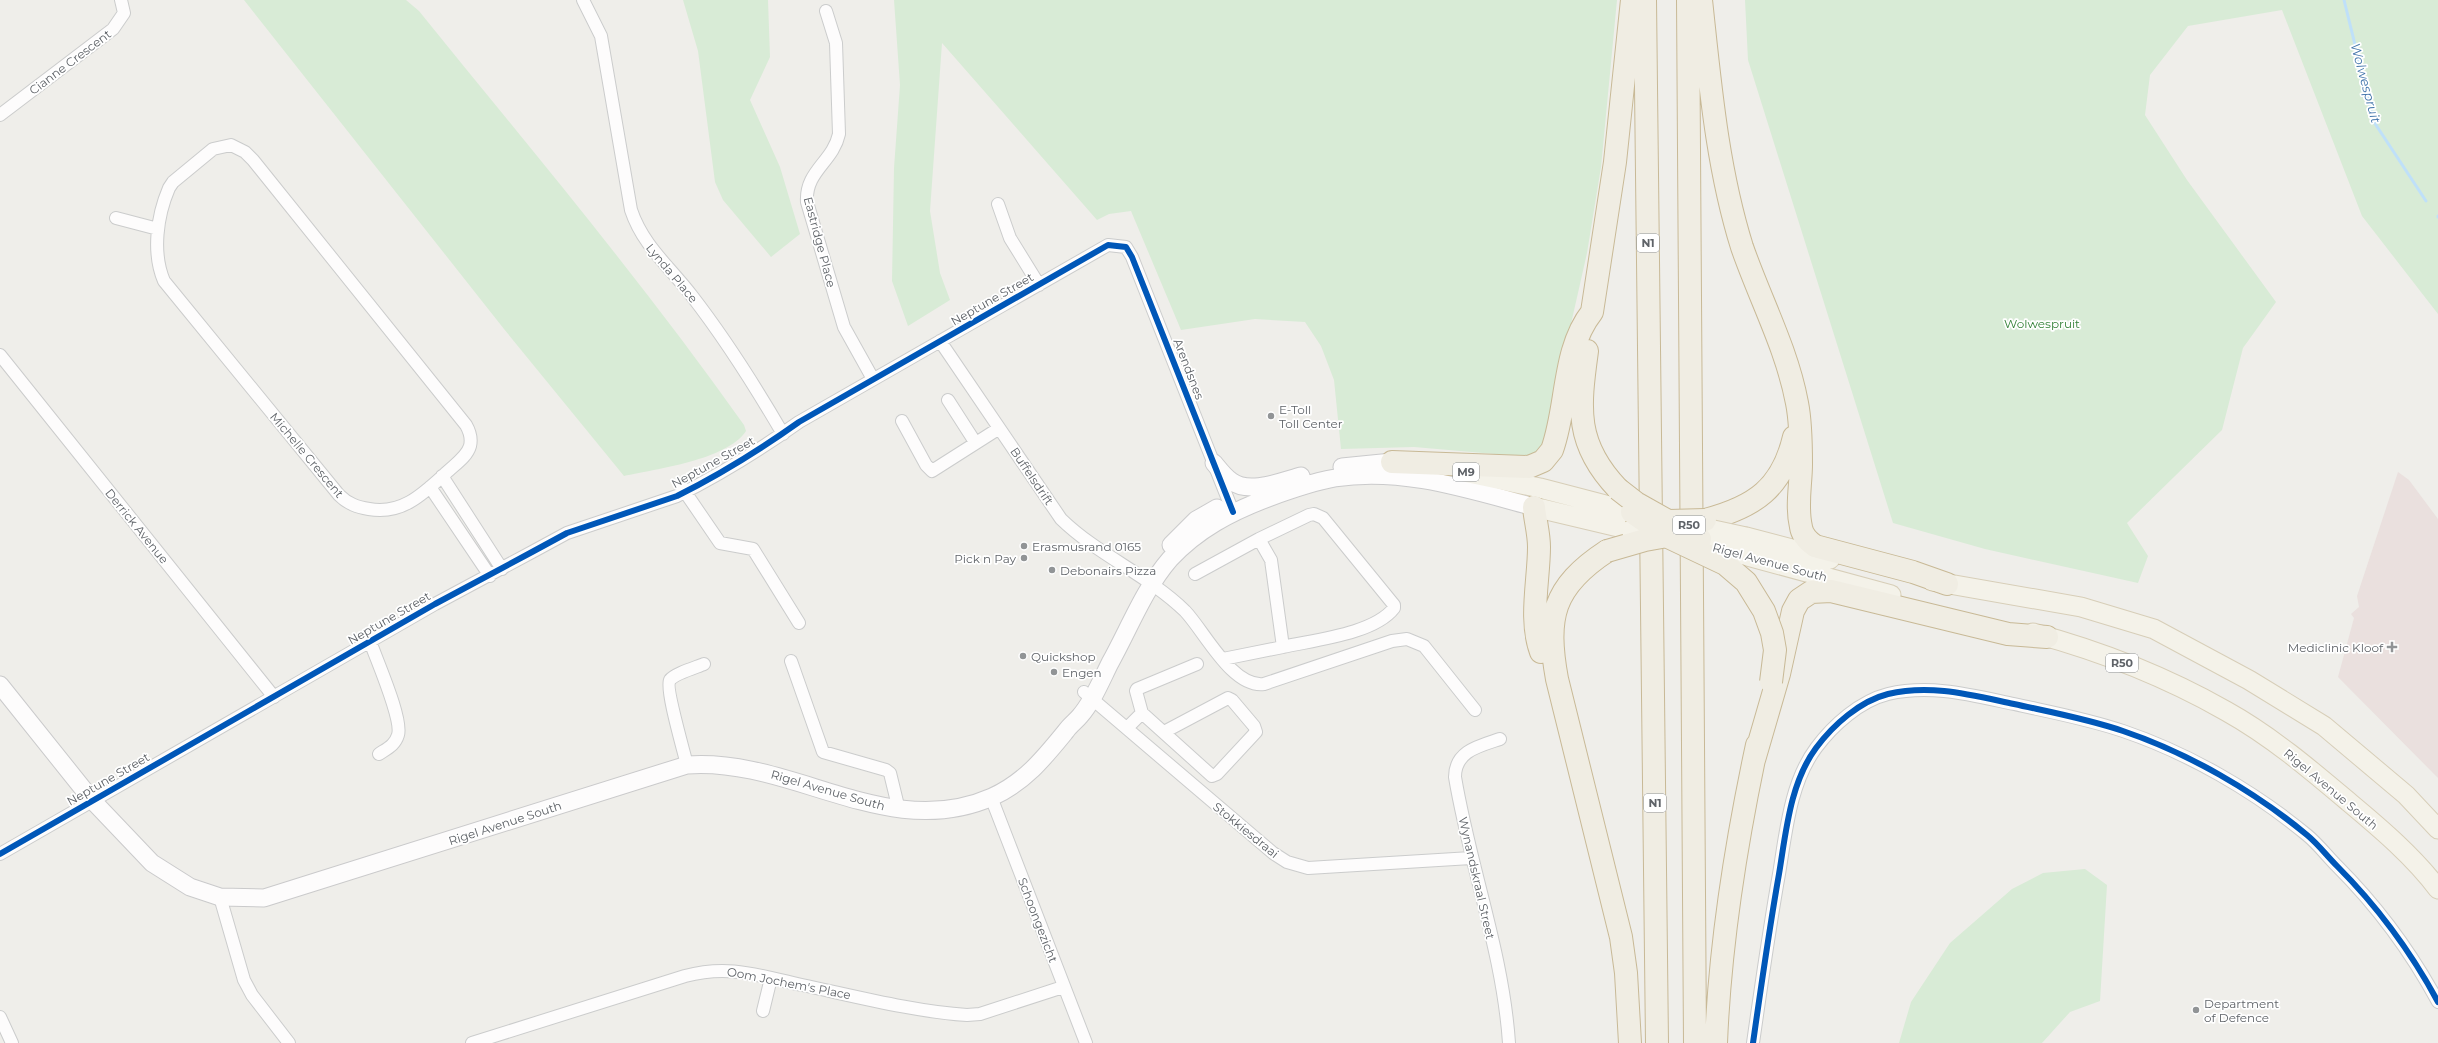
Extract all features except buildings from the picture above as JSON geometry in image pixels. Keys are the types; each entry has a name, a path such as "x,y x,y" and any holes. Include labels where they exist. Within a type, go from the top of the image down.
{"highway":[{"path":"1632,0 1615,162 1592,312 1581,396 1581,416 1594,460 1603,474 1636,504 1650,525 1719,560 1746,582 1764,611 1772,633 1775,650 1771,682 1742,823 1719,978 1716,1043"},
{"name":"N1","path":"1645,0 1658,1043"},
{"path":"1688,0 1695,1043"},
{"path":"1701,0 1711,96 1728,192 1742,247 1792,378 1798,406 1801,463 1798,507 1801,528 1804,535 1814,546 1913,572 1947,584"},
{"path":"1392,462 1515,468 1529,467 1543,461 1552,450 1555,441 1570,367 1581,326 1592,312"},
{"path":"1630,1043 1626,973 1621,937 1557,679 1551,646 1551,628 1562,596 1574,578 1589,563 1606,551 1625,545 1650,525 1704,532 1755,502 1772,486 1783,470 1790,454 1794,437 1794,422 1788,384 1777,338"},
{"path":"1537,497 1539,540 1536,619 1538,643 1585,791"},
{"path":"1754,760 1779,674 1793,611 1799,600 1811,592 1831,591 2008,634 2047,637"}],"main road":[{"name":"Rigel Avenue South","path":"1231,507 1250,493 1310,474 1354,465 1392,462 1473,473 1537,497 1591,520 1650,525"},
{"path":"1214,463 1232,482 1241,486 1254,486 1310,474"},
{"name":"Rigel Avenue South","path":"0,686 92,800 152,863 190,888 220,897 249,899 281,894 687,765 700,764 748,768 866,803 898,810 937,811 991,798 1017,783 1038,766 1067,729 1081,715 1102,655 1174,542 1189,526 1231,507 1307,484 1338,478 1362,476 1429,481 1537,497 1601,504 1650,525"},
{"name":"Rigel Avenue South","path":"1704,532 1745,546 2071,643 2142,671 2227,711 2299,760 2369,818 2438,889"},
{"name":"Rigel Avenue South","path":"1745,546 1947,584 2081,607 2154,629 2249,680 2324,726 2406,796 2438,829"}],"street":[{"name":"Cianne Crescent","path":"0,115 113,29 120,22 124,13 121,0"},
{"name":"Lynda Place","path":"583,0 601,36 631,210 639,231 647,244 692,295 725,341 782,432"},
{"name":"Eastridge Place","path":"826,11 836,43 838,134 835,146 810,179 807,186 807,202 844,327 873,379"},
{"name":"Michelle Crescent","path":"231,146 245,152 466,425 471,438 467,453 430,487 407,504 390,510 376,510 352,505 339,496 164,281 157,257 158,230 166,195 173,182 218,147 231,146"},
{"path":"998,204 1010,238 1039,285"},
{"path":"116,218 158,230"},
{"name":"Neptune Street","path":"0,854 500,566 576,527 683,489 1102,248 1114,244"},
{"name":"Arendsnes","path":"1114,244 1126,247 1132,257 1231,507"},
{"name":"Buffelsdrift","path":"940,341 998,429 1061,519 1077,534 1149,582 1184,611 1242,680 1258,685 1392,641 1406,639 1424,646 1476,710"},
{"name":"Derrick Avenue","path":"0,355 274,697"},
{"path":"948,400 975,442"},
{"path":"902,421 926,465 932,471 975,442 998,429"},
{"path":"442,476 500,566"},
{"path":"430,487 488,573"},
{"path":"683,489 720,543 753,549 798,624"},
{"path":"1195,574 1259,539 1314,514 1323,518 1394,605 1394,608 1388,616 1353,631 1223,659"},
{"path":"1259,539 1271,560 1283,647"},
{"path":"370,641 397,716 399,733 393,745 379,754"},
{"path":"791,661 823,752 886,770 890,773 898,810"},
{"path":"687,765 673,713 669,684 673,677 704,664"},
{"path":"1164,732 1228,698 1232,700 1254,726 1256,732 1217,774 1212,776 1142,712 1136,691 1137,689 1197,664"},
{"path":"1753,1043 1768,940 1787,828 1796,788 1806,765 1816,748 1852,713 1869,701 1886,694 1915,690 1948,690 2120,730 2169,748 2224,778 2308,836 2368,897 2398,935 2438,1002"},
{"name":"Stokkiesdraai","path":"1088,695 1269,850 1296,865 1308,868 1471,858"},
{"path":"1127,728 1142,712"},
{"name":"Wynandskraal Street","path":"1500,739 1466,752 1457,764 1455,777 1471,858 1507,1005 1509,1043"},
{"name":"Schoongezicht","path":"991,798 1086,1043"},
{"path":"220,897 244,980 252,995 290,1043"},
{"name":"Oom Jochem's Place","path":"472,1043 700,972 719,969 737,970 936,1012 967,1015 980,1014 1063,987"},
{"path":"763,1011 770,978"},
{"path":"0,1017 12,1043"}],"shaded area":[{"name":"Mediclinic Kloof","path":"2398,472 2409,480 2438,519 2438,778 2338,677 2354,618 2351,614 2359,607 2357,596"}],"green space":[{"path":"244,0 406,0 419,11 626,267 706,372 744,425 746,431 737,441 707,456 690,462 624,476 504,329"},
{"path":"683,0 768,0 770,57 750,100 780,167 800,234 771,257 723,200 715,182 698,51"},
{"path":"894,0 1617,0 1601,167 1587,253 1545,439 1538,451 1528,457 1414,447 1341,449 1334,380 1321,346 1305,322 1255,319 1181,330 1131,211 1109,214 1097,220 942,43 930,211 940,273 950,300 908,326 892,281 894,168 900,85"},
{"name":"Wolwespruit","path":"1745,0 2438,0 2438,314 2362,216 2282,10 2188,26 2150,75 2145,115 2187,180 2276,302 2243,348 2222,430 2127,523 2148,556 2138,583 1985,549 1893,523 1748,60"},
{"path":"2085,869 2107,885 2100,1001 2070,1012 2042,1043 1899,1043 1911,1002 1950,943 2012,889 2043,873"}],"waterway":[{"name":"Wolwespruit","path":"2344,0 2374,122 2426,201"}],"cycle path":[{"path":"0,854 435,604 567,533 677,496 708,479 755,452 799,422 1108,245 1126,247 1132,257 1233,512"},
{"path":"1753,1043 1768,937 1790,808 1800,777 1807,762 1830,731 1857,708 1878,697 1888,694 1920,690 1935,690 1967,694 2096,723 2123,731 2172,750 2220,775 2265,803 2319,846 2367,898 2393,930 2438,1002"}],"place":[{"name":"E-Toll Toll Center","path":"1271,416"},
{"name":"Erasmusrand 0165","path":"1024,546"},
{"name":"Pick n Pay","path":"1024,558"},
{"name":"Debonairs Pizza","path":"1052,570"},
{"name":"Mediclinic Kloof","path":"2392,647"},
{"name":"Quickshop","path":"1023,656"},
{"name":"Engen","path":"1054,672"},
{"name":"Department of Defence","path":"2196,1010"}]}
